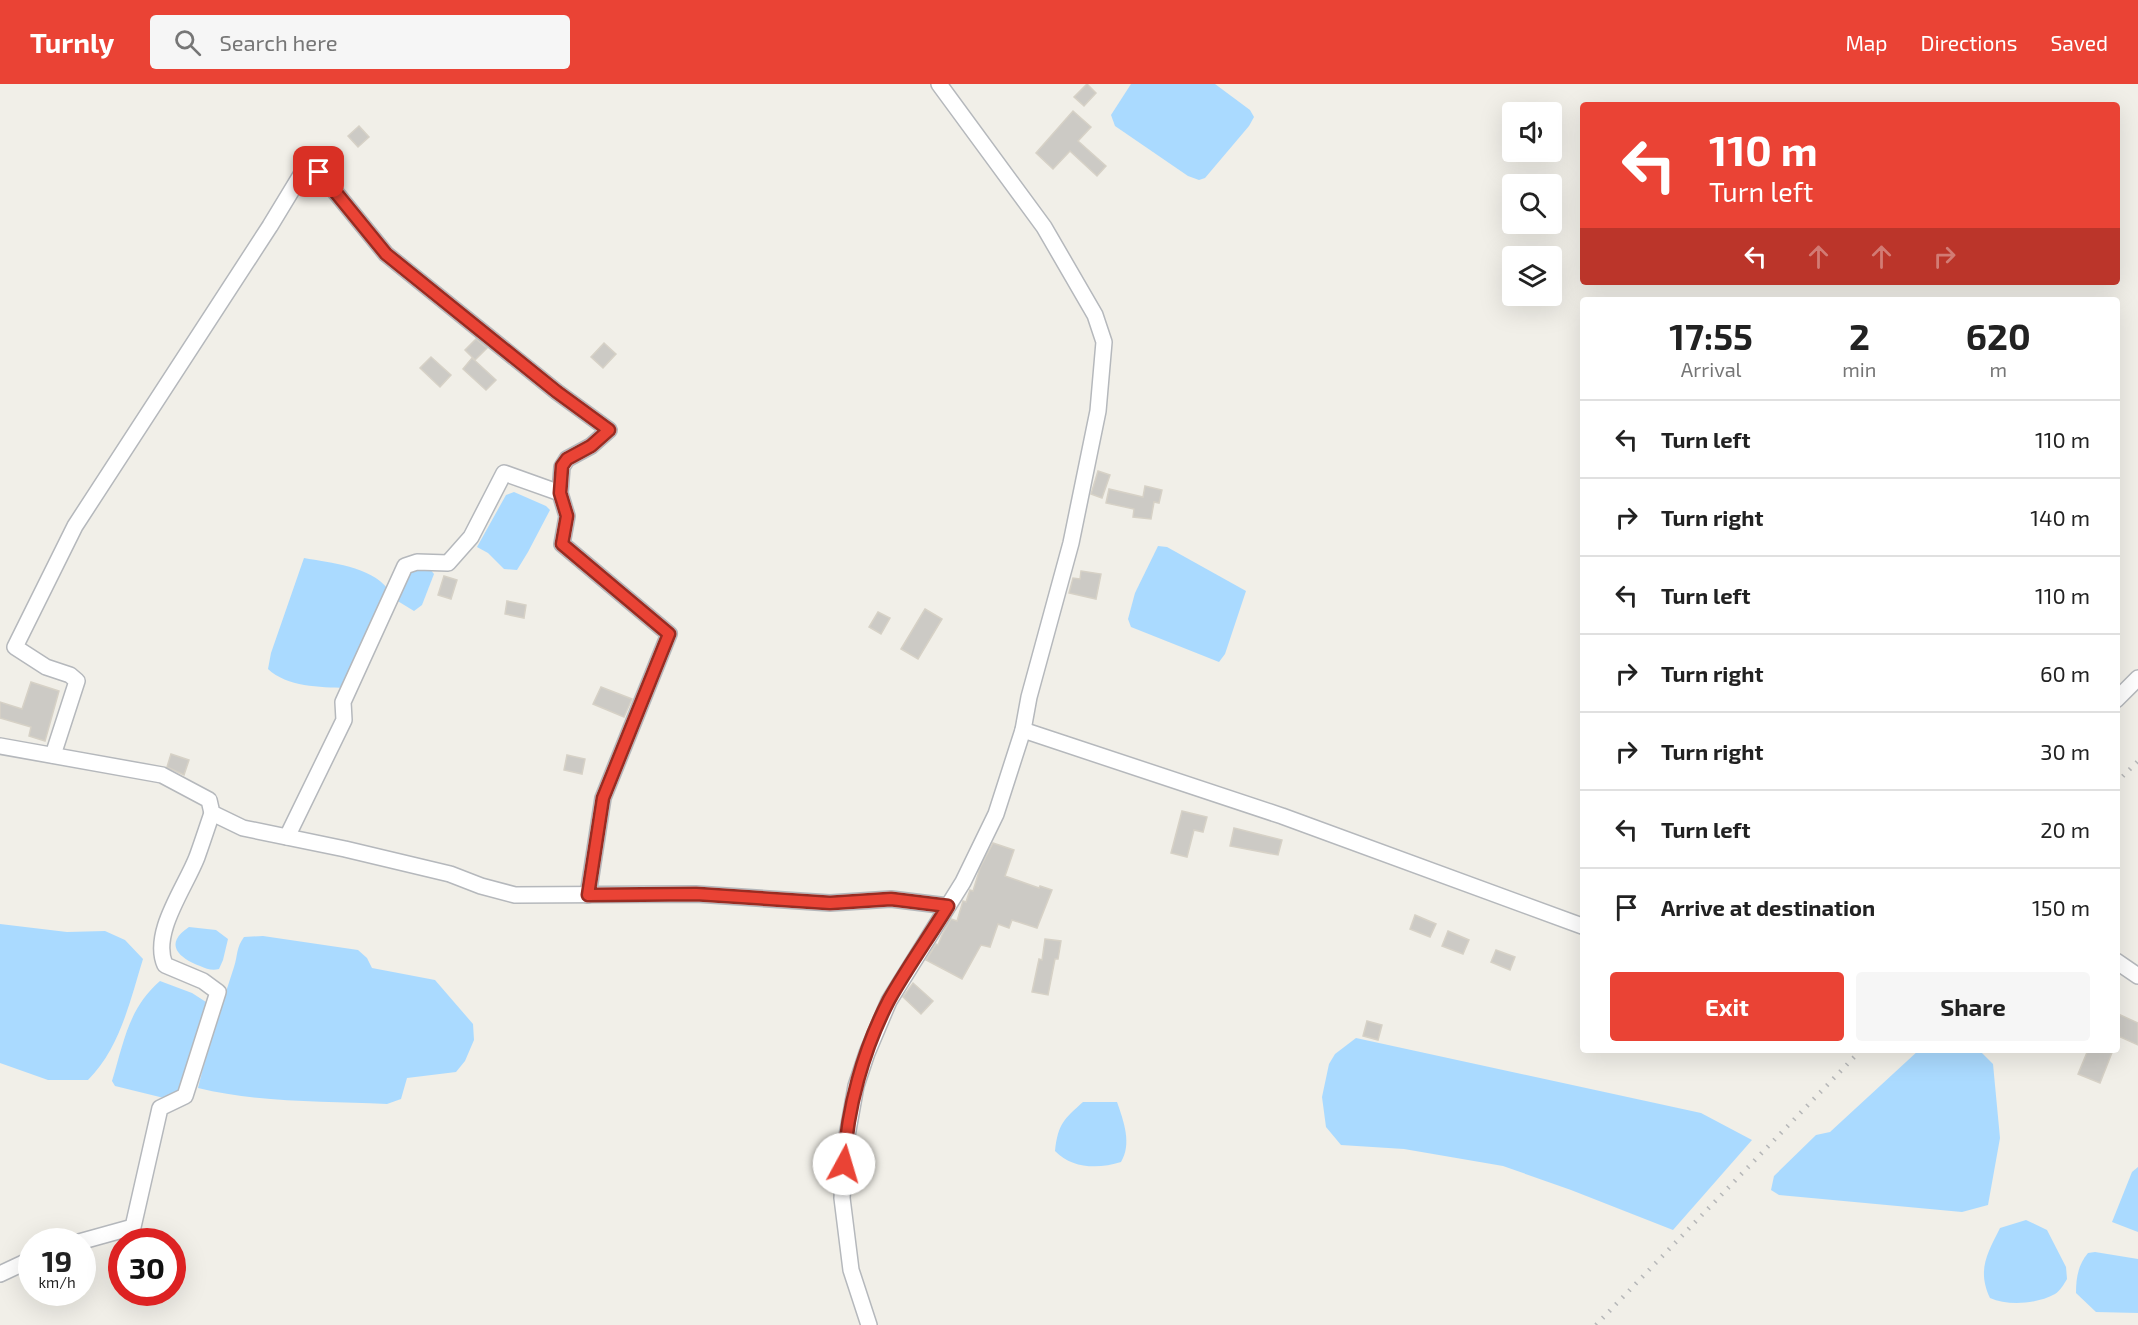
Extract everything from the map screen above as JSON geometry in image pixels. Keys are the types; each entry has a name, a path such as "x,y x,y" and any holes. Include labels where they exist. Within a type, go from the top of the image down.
{"street":[{"path":"869,1325 851,1270 842,1198 845,1147 856,1086 889,1001 963,882 996,814 1023,730 1029,698 1071,543 1098,411 1104,342 1095,315 1044,226 939,84"},
{"path":"53,755 77,681 69,675 46,667 15,647 75,526 270,226 307,165 319,172 386,254 557,392 609,430 591,446 567,459 562,466 560,493 567,516 562,544 669,634 603,798 588,895"},
{"path":"287,837 344,720 343,702 405,566 417,562 448,563 471,537 504,473 560,493"},
{"path":"2120,696 2138,678"},
{"path":"1023,730 1282,816 1580,925"},
{"path":"0,746 162,775 209,800 212,813 196,858 164,928 160,954 165,965 211,985 218,992 215,1003 185,1096 160,1108 133,1227 96,1237"},
{"path":"212,813 243,828 450,874 481,886 515,895 696,894 830,903 891,899 948,906"},
{"path":"2120,964 2138,976"},
{"path":"0,1274 18,1266"}],"water":[{"path":"1131,84 1215,84 1250,110 1254,117 1205,178 1199,180 1188,176 1115,126 1111,115"},
{"path":"514,492 550,510 517,570 504,569 488,553 477,547 506,495"},
{"path":"1158,546 1167,547 1246,591 1225,654 1219,662 1131,627 1128,619 1135,593"},
{"path":"304,558 361,570 380,581 388,589 345,688 294,683 268,669 271,653"},
{"path":"413,568 430,569 434,574 422,605 414,611 396,600"},
{"path":"0,924 67,932 105,931 125,940 143,959 116,1039 88,1080 48,1080 0,1063"},
{"path":"189,927 216,930 228,939 219,969 214,970 192,963 180,955 176,945 177,939"},
{"path":"263,936 358,950 367,958 372,968 435,980 473,1024 474,1040 465,1061 456,1072 407,1078 401,1099 387,1104 268,1099 198,1088 240,944 244,937"},
{"path":"160,981 192,993 206,1002 206,1012 185,1087 168,1099 115,1086 112,1081 128,1027 141,1003"},
{"path":"1356,1038 1701,1113 1752,1140 1673,1230 1503,1166 1404,1149 1341,1145 1326,1127 1322,1097 1329,1064 1335,1054"},
{"path":"1916,1053 1982,1053 1993,1064 2000,1138 1988,1205 1962,1212 1779,1195 1771,1190 1774,1176 1816,1135 1830,1132"},
{"path":"1083,1102 1117,1102 1126,1140 1121,1162 1104,1166 1086,1166 1069,1161 1055,1151 1060,1128"},
{"path":"2138,1167 2138,1232 2112,1222 2132,1172"},
{"path":"2026,1220 2047,1230 2066,1267 2067,1279 2057,1293 2040,1300 2014,1303 1997,1301 1990,1298 1986,1288 1985,1262 2000,1228"},
{"path":"2095,1252 2138,1259 2138,1313 2096,1312 2076,1293 2077,1277 2082,1262 2088,1253"}],"building":[{"path":"1087,84 1096,93 1084,106 1074,97"},
{"path":"1073,111 1091,127 1078,141 1106,166 1097,176 1070,151 1053,169 1036,153"},
{"path":"359,126 369,137 358,147 348,136"},
{"path":"476,339 487,348 475,360 465,350"},
{"path":"604,343 616,354 603,368 591,357"},
{"path":"431,357 451,375 440,387 420,368"},
{"path":"472,358 496,380 486,390 463,369"},
{"path":"1098,471 1110,475 1102,498 1091,494"},
{"path":"1145,486 1162,490 1159,503 1154,502 1151,519 1133,517 1134,509 1106,503 1109,489 1143,497"},
{"path":"1081,571 1101,574 1096,599 1069,593 1073,578 1080,579"},
{"path":"444,576 457,580 451,599 438,595"},
{"path":"507,601 526,605 524,618 505,614"},
{"path":"925,609 942,619 918,659 901,649"},
{"path":"878,612 890,618 881,634 869,627"},
{"path":"31,682 59,691 45,741 29,736 31,727 0,718 0,702 22,709"},
{"path":"601,687 632,699 624,717 593,704"},
{"path":"171,754 189,760 184,775 167,767"},
{"path":"567,755 585,759 582,774 564,770"},
{"path":"1182,811 1207,817 1203,832 1194,830 1187,857 1171,853"},
{"path":"1234,828 1282,840 1278,855 1230,846"},
{"path":"993,843 1014,850 1005,876 1052,890 1037,928 1012,920 1009,928 998,924 990,947 981,945 962,979 926,960 936,944 938,945 951,919 957,921 963,901 966,902 970,890 973,891 980,868"},
{"path":"1415,915 1436,924 1430,937 1410,929"},
{"path":"1448,931 1469,940 1463,954 1442,946"},
{"path":"1045,939 1061,941 1048,995 1032,992 1039,959 1042,960"},
{"path":"1496,950 1515,957 1510,970 1491,962"},
{"path":"913,983 933,1001 921,1014 903,997"},
{"path":"2120,1015 2138,1023 2138,1045 2120,1037"},
{"path":"1367,1021 1382,1025 1378,1040 1363,1036"},
{"path":"2087,1053 2112,1053 2100,1083 2078,1074"}],"railway":[{"path":"2120,779 2138,761"},
{"path":"1596,1325 1858,1053"}],"route":[{"path":"319,172 386,254 557,392 609,430 591,446 567,459 562,466 560,493 567,516 562,544 669,634 603,798 588,895 696,894 830,903 891,899 948,906 889,1001 867,1053 856,1086 844,1164"}]}
